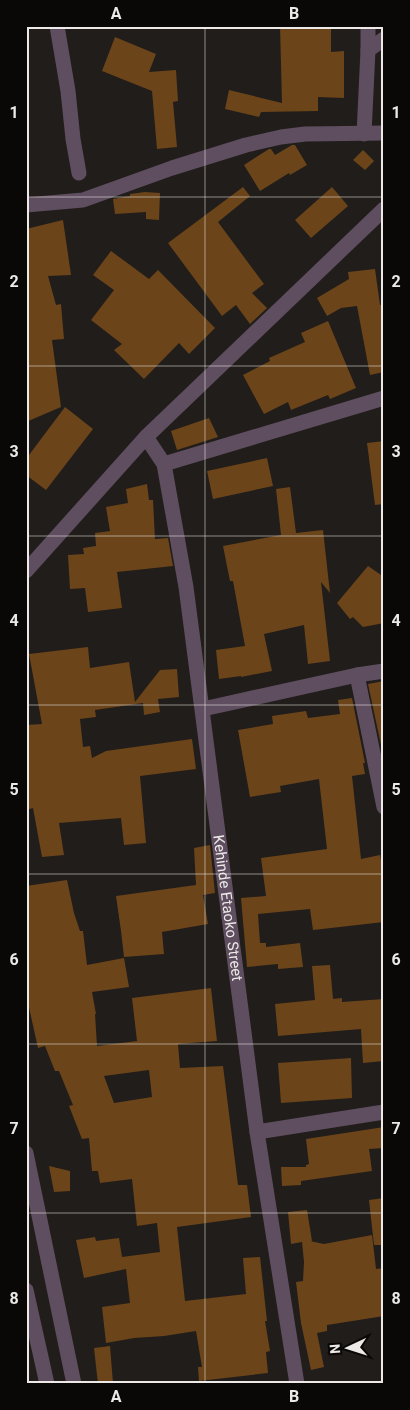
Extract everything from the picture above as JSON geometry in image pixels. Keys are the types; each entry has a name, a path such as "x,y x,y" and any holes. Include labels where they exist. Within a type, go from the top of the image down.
{"street":[{"path":"57,26 79,173"},
{"path":"364,134 368,26"},
{"path":"368,50 384,39"},
{"path":"26,205 83,200 172,168 246,145 281,137 306,134 384,133"},
{"path":"26,571 146,437 384,209"},
{"path":"164,464 384,398"},
{"name":"Kehinde Etaoko Street","path":"146,437 164,464 186,587 257,1132 297,1384"},
{"path":"202,709 357,675 384,671"},
{"path":"357,675 384,807"},
{"path":"257,1132 384,1112"},
{"path":"26,1154 74,1384"},
{"path":"26,1290 47,1384"}],"building":[{"path":"280,26 331,26 331,52 344,51 344,98 318,97 318,111 261,112 259,117 225,109 229,90 282,103"},
{"path":"115,37 156,54 149,72 176,70 178,101 173,102 177,147 157,149 152,91 102,71"},
{"path":"295,145 307,165 290,175 289,173 260,191 244,165 269,149 275,155"},
{"path":"363,150 374,161 365,170 353,160"},
{"path":"243,187 250,196 218,222 264,284 252,293 267,308 250,324 236,305 222,316 168,243"},
{"path":"332,187 348,206 311,238 295,220"},
{"path":"145,192 160,193 159,220 146,219 146,212 115,214 113,199"},
{"path":"63,220 71,275 48,276 56,305 61,304 64,339 52,340 61,407 26,422 26,229"},
{"path":"111,251 149,279 158,270 215,328 189,354 179,343 144,379 114,350 122,344 91,320 114,290 93,275"},
{"path":"375,269 380,305 384,305 384,372 370,375 357,306 341,308 327,316 317,298 349,279 348,272"},
{"path":"328,321 356,388 330,399 328,395 291,410 288,402 264,414 243,375 270,361 269,358 305,342 301,333"},
{"path":"65,407 93,429 46,490 26,475 26,459"},
{"path":"209,418 218,437 177,450 171,431"},
{"path":"384,441 384,504 375,505 367,443"},
{"path":"267,458 273,486 213,499 207,471"},
{"path":"147,484 149,500 153,500 155,539 168,538 173,566 117,572 122,608 88,612 85,588 70,589 68,555 84,554 83,548 96,546 95,533 110,531 106,507 128,503 126,489"},
{"path":"290,487 296,533 323,530 330,593 321,582 330,661 308,664 304,625 264,634 272,671 219,679 216,650 245,646 233,581 230,581 223,546 281,535 276,489"},
{"path":"368,566 384,577 384,623 363,627 353,617 350,619 337,603"},
{"path":"88,647 90,668 129,662 135,702 160,670 177,669 179,697 158,699 160,712 144,715 143,703 95,710 96,717 80,719 83,747 90,746 92,758 106,751 192,739 196,769 140,776 146,843 124,845 121,818 59,823 64,855 42,857 33,808 26,810 26,725 42,724 29,654"},
{"path":"384,681 384,759 368,684"},
{"path":"352,698 365,763 363,763 365,774 352,776 361,859 380,855 384,876 384,922 313,930 310,909 258,914 260,943 266,943 266,947 300,943 303,967 278,969 278,964 247,967 241,898 266,896 261,858 327,849 319,779 280,786 281,792 250,797 238,730 273,724 272,716 306,711 308,718 340,714 338,700"},
{"path":"210,845 215,893 203,895 208,924 162,932 164,954 124,957 116,896 196,885 194,848"},
{"path":"67,880 74,913 80,931 83,931 87,965 124,958 129,987 92,992 96,1014 97,1046 137,1041 132,998 211,988 217,1041 178,1044 180,1068 223,1066 238,1185 247,1185 251,1217 177,1227 185,1301 246,1294 243,1258 260,1257 267,1321 265,1321 270,1351 266,1352 268,1373 199,1381 198,1367 202,1367 196,1331 106,1343 102,1307 130,1303 126,1269 84,1278 76,1240 95,1237 96,1241 119,1238 122,1257 160,1252 157,1223 137,1226 132,1179 100,1183 98,1171 92,1171 89,1138 82,1139 69,1106 73,1105 59,1071 55,1071 45,1046 38,1048 26,994 26,886","holes":["149,1070 152,1097 114,1103 104,1076"]},
{"path":"330,965 333,999 342,998 342,1002 384,999 384,1061 363,1063 361,1029 278,1036 275,1004 315,1000 312,966"},
{"path":"351,1058 352,1098 281,1103 278,1063"},
{"path":"384,1127 384,1148 369,1149 372,1171 301,1181 301,1185 282,1186 281,1167 306,1167 309,1164 306,1139"},
{"path":"49,1166 70,1171 70,1191 54,1192"},
{"path":"384,1198 384,1245 374,1245 369,1200"},
{"path":"307,1210 312,1241 310,1241 324,1244 372,1235 376,1269 384,1268 384,1316 327,1325 327,1331 317,1333 324,1367 311,1370 301,1323 296,1282 303,1281 302,1242 291,1244 288,1212"},
{"path":"110,1346 113,1383 98,1384 94,1348"}]}
